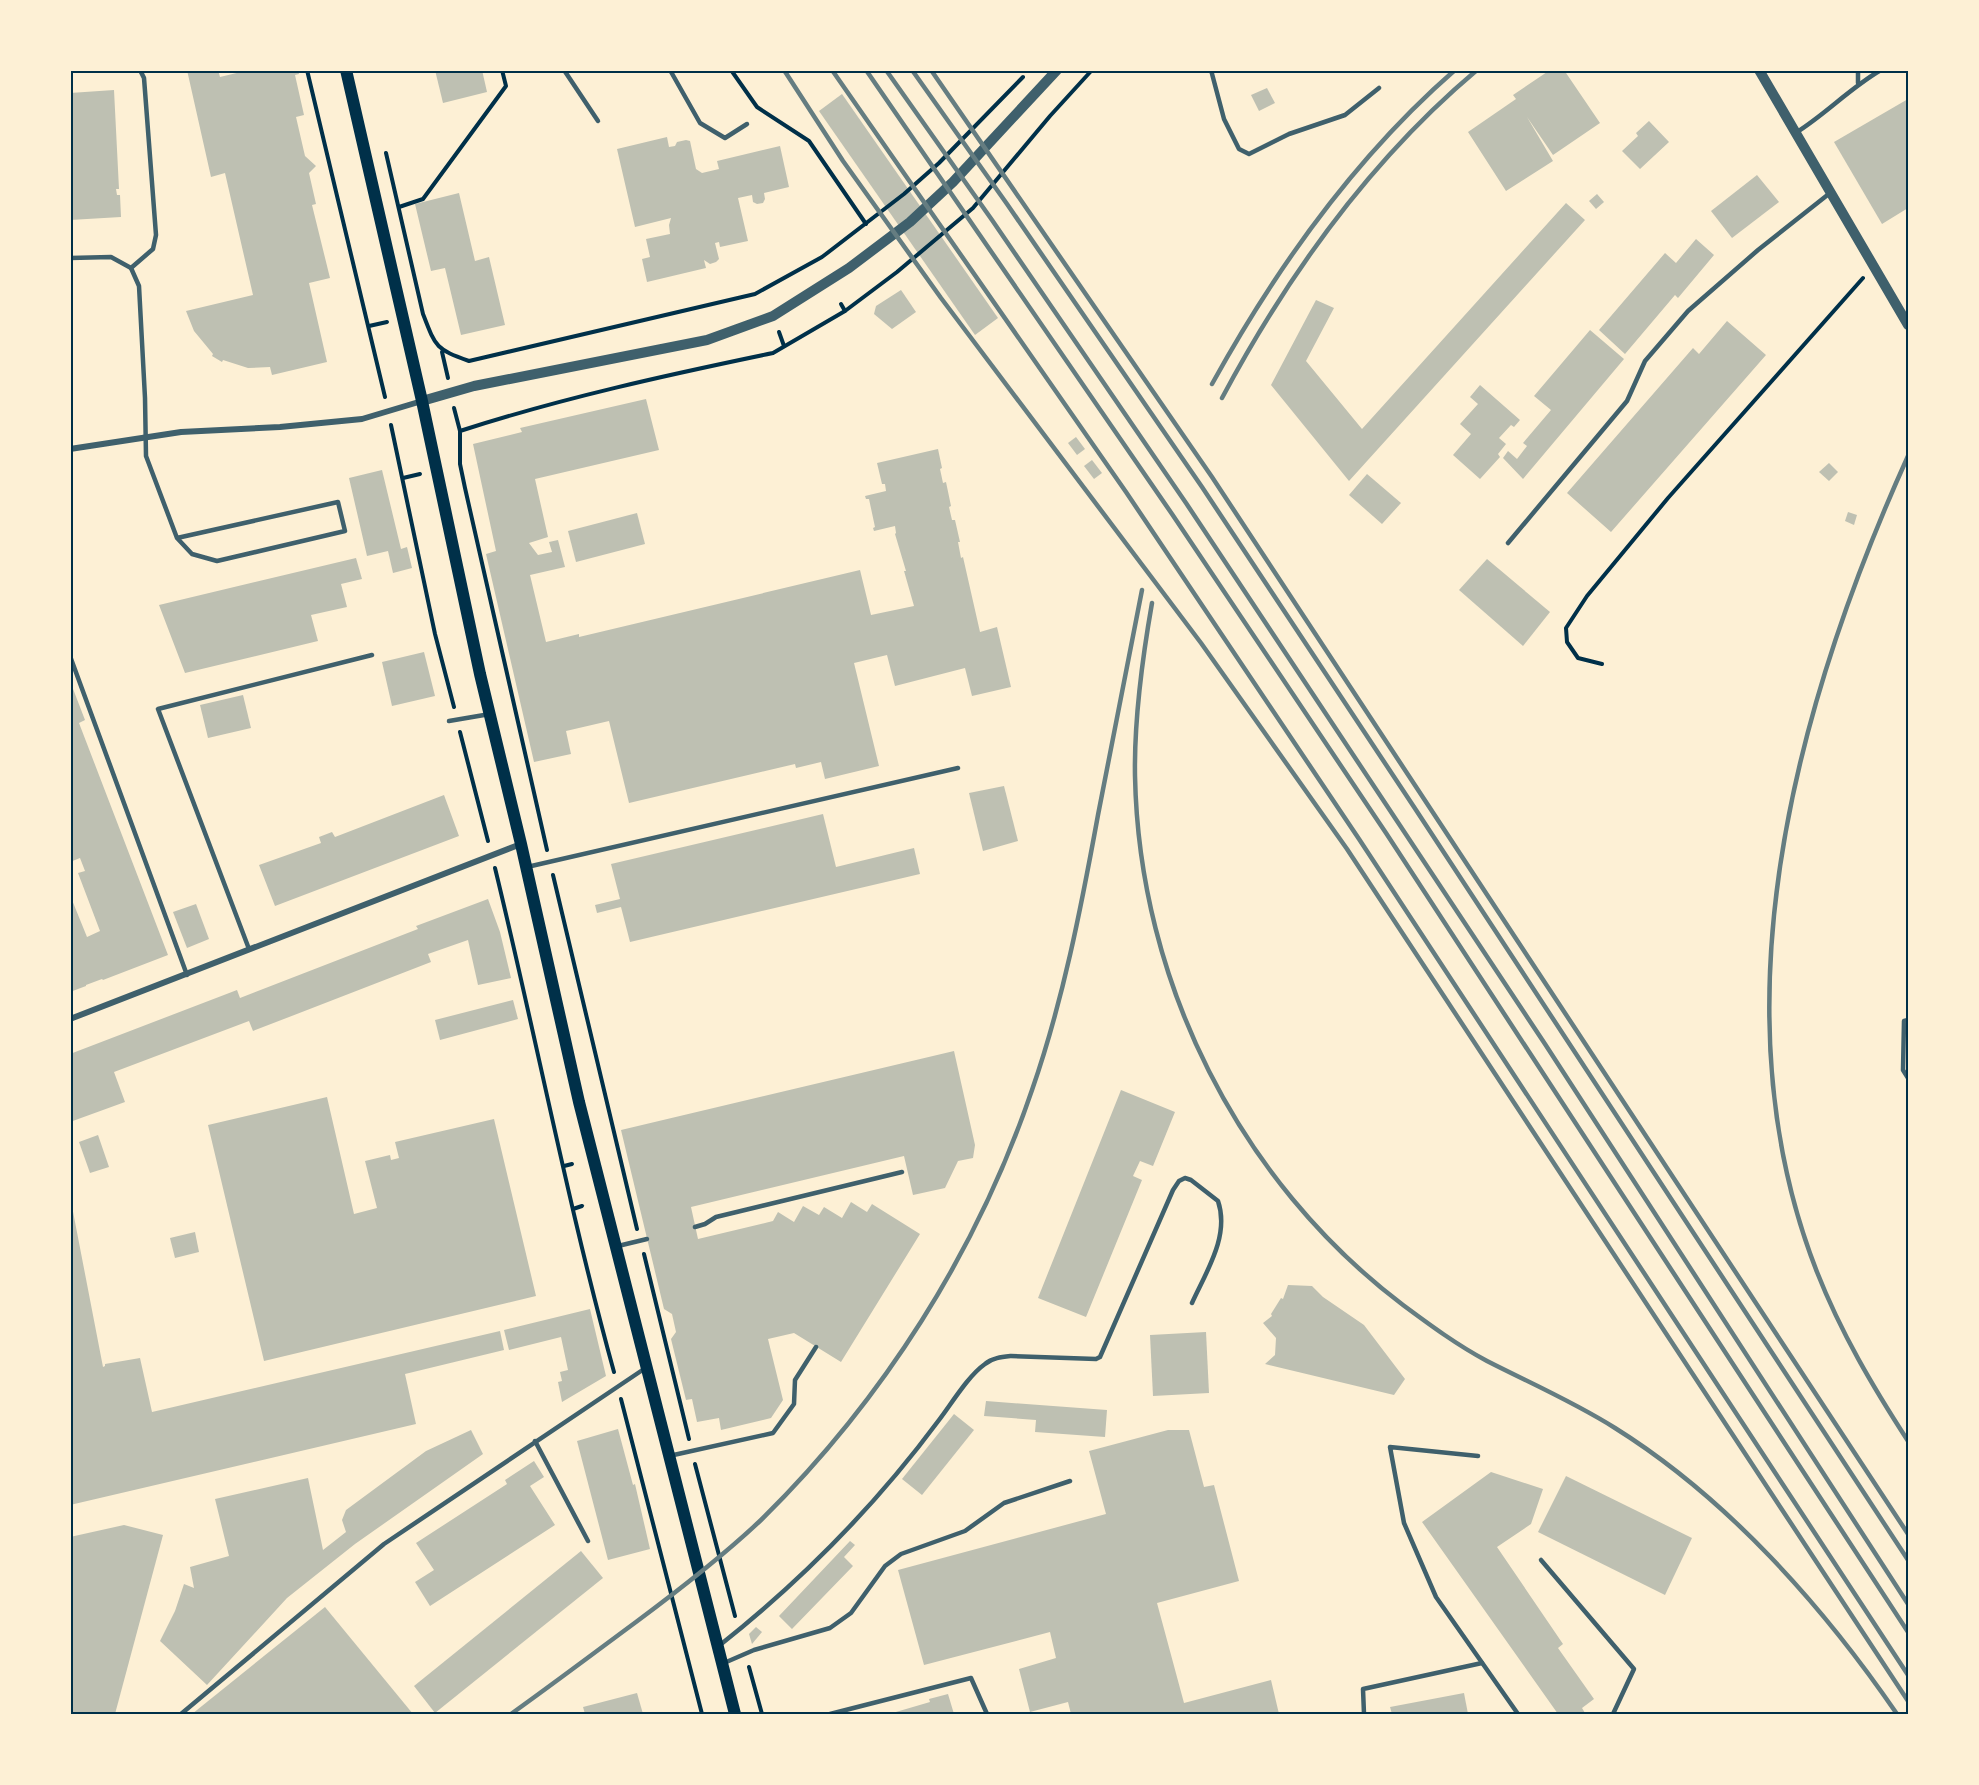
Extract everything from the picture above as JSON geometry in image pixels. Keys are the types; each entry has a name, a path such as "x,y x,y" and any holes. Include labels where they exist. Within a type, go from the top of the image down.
{"main road":[{"path":"346,70 579,1102 735,1714"}],"street":[{"path":"70,449 181,432 280,427 362,419 474,386 707,340 773,316 849,268 910,222 953,182 1057,70"},
{"path":"1761,71 1908,325"},
{"path":"70,1019 520,844"}],"lane":[{"path":"131,268 153,249 156,235 144,78 140,70"},
{"path":"564,70 598,121"},
{"path":"670,70 700,123 725,138 747,124"},
{"path":"1211,70 1224,119 1239,149 1250,154 1289,134 1345,116 1378,88"},
{"path":"1858,70 1858,83"},
{"path":"1795,133 1818,118 1858,83 1881,70"},
{"path":"1508,543 1627,401 1645,361 1688,311 1758,250 1830,193"},
{"path":"70,258 111,257 131,268 139,286 146,456 177,538 192,555 217,561 345,531 338,502 177,538"},
{"path":"249,949 158,709 372,655"},
{"path":"70,656 187,975"},
{"path":"448,721 490,714"},
{"path":"526,867 958,768"},
{"path":"1908,1020 1904,1020 1902,1070 1908,1078"},
{"path":"695,1227 716,1217 902,1172"},
{"path":"718,1647 764,1611 840,1538 924,1441 974,1374 986,1363 997,1358 1011,1356 1096,1359 1100,1357 1173,1190 1179,1180 1185,1178 1218,1201 1221,1209 1220,1239 1192,1303"},
{"path":"616,1247 647,1239"},
{"path":"669,1456 773,1433 794,1404 795,1380 816,1347"},
{"path":"181,1714 384,1544 646,1367"},
{"path":"535,1441 588,1541"},
{"path":"1478,1456 1390,1447 1404,1523 1436,1597 1518,1714"},
{"path":"722,1664 754,1650 830,1628 851,1613 885,1566 901,1554 965,1532 1004,1503 1070,1481"},
{"path":"1541,1560 1634,1669 1613,1714"},
{"path":"1364,1714 1363,1689 1482,1663"},
{"path":"830,1714 971,1678 987,1714"}],"path":[{"path":"308,70 369,326"},
{"path":"399,207 423,199 506,86 502,70"},
{"path":"731,70 757,106 809,141 866,224"},
{"path":"385,149 423,314 431,336 442,352 469,361 755,294 822,257 940,164 1030,70"},
{"path":"1602,664 1578,658 1567,642 1566,628 1587,596 1720,438 1849,291 1874,267"},
{"path":"869,283 874,290"},
{"path":"841,304 845,311"},
{"path":"460,464 579,992 734,1614"},
{"path":"403,478 435,634 526,995 590,1287 702,1714"},
{"path":"564,1166 572,1164"},
{"path":"573,1209 582,1206"}],"building":[{"path":"187,70 218,70 220,77 249,70 298,70 299,74 295,75 304,115 296,117 305,156 316,166 309,173 316,204 312,205 330,278 309,283 327,362 272,375 270,367 248,368 223,360 222,362 212,356 213,354 194,331 186,311 253,295 225,173 211,177"},
{"path":"435,70 482,70 487,92 443,103"},
{"path":"1550,70 1564,70 1600,123 1553,155 1527,117 1553,161 1506,191 1468,132 1516,99 1513,95"},
{"path":"1267,88 1275,103 1259,111 1251,95"},
{"path":"114,90 119,189 116,189 117,195 120,195 121,217 70,220 70,93"},
{"path":"842,94 998,318 975,335 819,111"},
{"path":"1908,99 1908,208 1882,224 1834,142"},
{"path":"1649,121 1669,142 1640,169 1622,151 1638,136 1636,133"},
{"path":"667,137 669,147 675,146 677,142 690,141 696,169 702,173 719,169 717,161 780,146 789,187 764,193 763,203 753,202 752,195 738,198 748,241 720,247 719,242 715,243 719,259 710,264 704,260 706,268 647,282 642,259 650,257 646,239 670,234 671,218 635,227 617,149"},
{"path":"1757,175 1779,202 1732,238 1711,211"},
{"path":"459,193 475,261 489,257 505,325 461,335 445,268 431,271 415,204"},
{"path":"1597,194 1604,202 1596,209 1589,201"},
{"path":"1566,203 1585,220 1349,481 1271,385 1316,300 1334,308 1306,361 1362,429"},
{"path":"1696,239 1714,255 1678,298 1675,295 1625,354 1599,330 1665,253 1676,263"},
{"path":"901,290 916,312 892,329 874,314 876,306"},
{"path":"1727,321 1766,355 1611,532 1567,493 1693,348 1699,354"},
{"path":"1590,330 1624,359 1523,479 1503,458 1508,451 1517,459 1527,446 1523,443 1551,410 1534,396"},
{"path":"1480,385 1520,420 1514,427 1511,425 1499,438 1506,444 1498,454 1500,457 1480,479 1453,455 1471,434 1460,424 1478,404 1470,397"},
{"path":"646,399 659,450 535,479 548,537 529,543 538,555 552,552 549,542 558,540 565,567 530,575 546,642 579,634 579,637 860,570 871,615 914,606 895,534 895,526 874,531 869,499 865,496 886,491 877,463 938,449 943,483 946,482 951,506 949,507 952,520 955,520 961,558 963,557 980,632 997,627 1011,687 972,696 965,668 895,686 887,655 854,663 879,766 825,779 821,762 796,768 795,764 629,803 609,721 566,731 571,754 534,762 486,554 496,551 473,444 522,432 520,428"},
{"path":"1076,437 1085,449 1077,455 1068,443"},
{"path":"1092,460 1102,473 1094,479 1084,466"},
{"path":"1829,463 1838,472 1829,481 1819,472"},
{"path":"382,470 401,549 407,547 412,568 393,573 388,551 367,556 349,478"},
{"path":"1367,474 1401,503 1382,524 1349,495"},
{"path":"1848,512 1857,515 1854,525 1845,521"},
{"path":"637,513 645,544 576,562 568,531"},
{"path":"356,558 362,579 341,584 347,607 311,615 318,641 185,673 159,605"},
{"path":"1487,559 1550,612 1523,646 1459,590"},
{"path":"424,652 435,696 392,706 382,662"},
{"path":"70,681 85,720 79,723 168,955 70,992 70,895 87,937 100,931 78,873 85,871 80,858 70,862"},
{"path":"243,695 251,728 208,738 200,705"},
{"path":"1004,786 1018,841 983,851 969,793"},
{"path":"444,795 459,836 275,906 259,865 321,843 319,837 332,832 335,837"},
{"path":"823,814 836,867 914,848 920,874 630,942 621,907 597,913 595,905 620,899 611,864"},
{"path":"488,899 500,932 511,978 478,985 468,940 428,954 431,962 253,1031 249,1021 114,1072 125,1102 70,1122 70,1054 237,990 240,998 418,929 416,926"},
{"path":"196,904 209,939 187,948 173,912"},
{"path":"513,1000 518,1019 440,1040 435,1020"},
{"path":"954,1051 975,1145 973,1158 958,1161 945,1188 913,1195 904,1156 691,1207 698,1239 773,1221 778,1212 794,1222 803,1206 819,1215 824,1207 842,1218 851,1202 867,1212 872,1204 920,1234 841,1362 794,1333 768,1339 783,1400 771,1418 721,1430 719,1418 697,1422 692,1399 686,1400 671,1339 676,1332 672,1314 664,1309 621,1130"},
{"path":"1121,1090 1175,1112 1153,1166 1140,1161 1133,1176 1142,1180 1086,1317 1038,1298"},
{"path":"327,1097 354,1214 377,1208 365,1161 390,1155 391,1160 399,1158 395,1142 494,1119 536,1296 264,1361 208,1125"},
{"path":"98,1135 109,1167 90,1173 79,1142"},
{"path":"70,1196 103,1367 105,1364 140,1358 152,1412 500,1331 504,1350 405,1374 416,1424 70,1505"},
{"path":"195,1232 199,1252 175,1258 170,1238"},
{"path":"1288,1285 1312,1286 1323,1297 1364,1325 1405,1379 1394,1395 1265,1364 1275,1355 1276,1338 1263,1323 1272,1316 1281,1298 1283,1299"},
{"path":"590,1309 606,1376 562,1402 558,1382 562,1381 560,1372 568,1370 561,1337 509,1350 504,1330"},
{"path":"1206,1332 1209,1393 1153,1396 1150,1335"},
{"path":"986,1401 1107,1410 1105,1437 1035,1432 1036,1420 984,1416"},
{"path":"954,1414 974,1430 922,1495 902,1479"},
{"path":"618,1429 633,1485 635,1484 650,1549 608,1560 577,1441"},
{"path":"471,1430 483,1454 355,1544 287,1598 207,1685 160,1641 175,1611 184,1584 194,1588 190,1567 229,1556 215,1499 308,1478 323,1550 346,1532 342,1520 346,1510 426,1451"},
{"path":"1168,1430 1189,1430 1204,1487 1214,1485 1239,1581 1157,1603 1184,1703 1271,1680 1279,1714 1071,1714 1068,1702 1030,1712 1019,1669 1056,1658 1050,1632 924,1665 898,1570 1106,1514 1089,1451"},
{"path":"534,1461 544,1477 530,1486 555,1525 430,1606 415,1582 434,1570 416,1543 507,1484 505,1480"},
{"path":"1491,1472 1543,1489 1531,1524 1497,1547 1563,1644 1558,1648 1594,1699 1582,1708 1584,1714 1558,1714 1422,1522"},
{"path":"1566,1476 1692,1538 1665,1595 1538,1532"},
{"path":"124,1525 163,1535 115,1714 70,1714 70,1537"},
{"path":"850,1541 855,1545 844,1557 853,1566 792,1629 779,1616"},
{"path":"581,1551 603,1578 435,1713 414,1686"},
{"path":"325,1607 413,1714 192,1714"},
{"path":"756,1627 762,1632 752,1644 749,1634"},
{"path":"637,1693 643,1714 585,1714 583,1707"},
{"path":"1464,1693 1468,1714 1392,1714 1390,1707"},
{"path":"948,1694 954,1714 889,1714 930,1702 929,1699"}],"railway":[{"path":"784,70 843,161 941,298 1201,643 1347,849 1908,1701"},
{"path":"832,70 1126,492 1359,839 1908,1675"},
{"path":"866,70 1172,514 1386,833 1908,1632"},
{"path":"886,70 1186,503 1545,1044 1908,1604"},
{"path":"912,70 1202,487 1908,1560"},
{"path":"931,70 1212,477 1908,1534"},
{"path":"1212,384 1263,298 1320,216 1383,140 1455,70"},
{"path":"1222,398 1274,308 1334,222 1401,142 1477,70"},
{"path":"1908,456 1868,551 1832,651 1803,753 1782,858 1771,963 1772,1068 1786,1171 1826,1295 1858,1359 1908,1441"},
{"path":"511,1714 684,1585 761,1520 847,1425 886,1374 922,1321 954,1266 984,1209 1010,1150 1053,1023 1078,919 1142,590"},
{"path":"1152,603 1142,667 1136,733 1135,776 1141,853 1156,928 1178,1001 1209,1071 1247,1137 1292,1199 1345,1255 1403,1305 1476,1355 1568,1401 1615,1428 1696,1487 1734,1521 1805,1595 1897,1714"}]}
